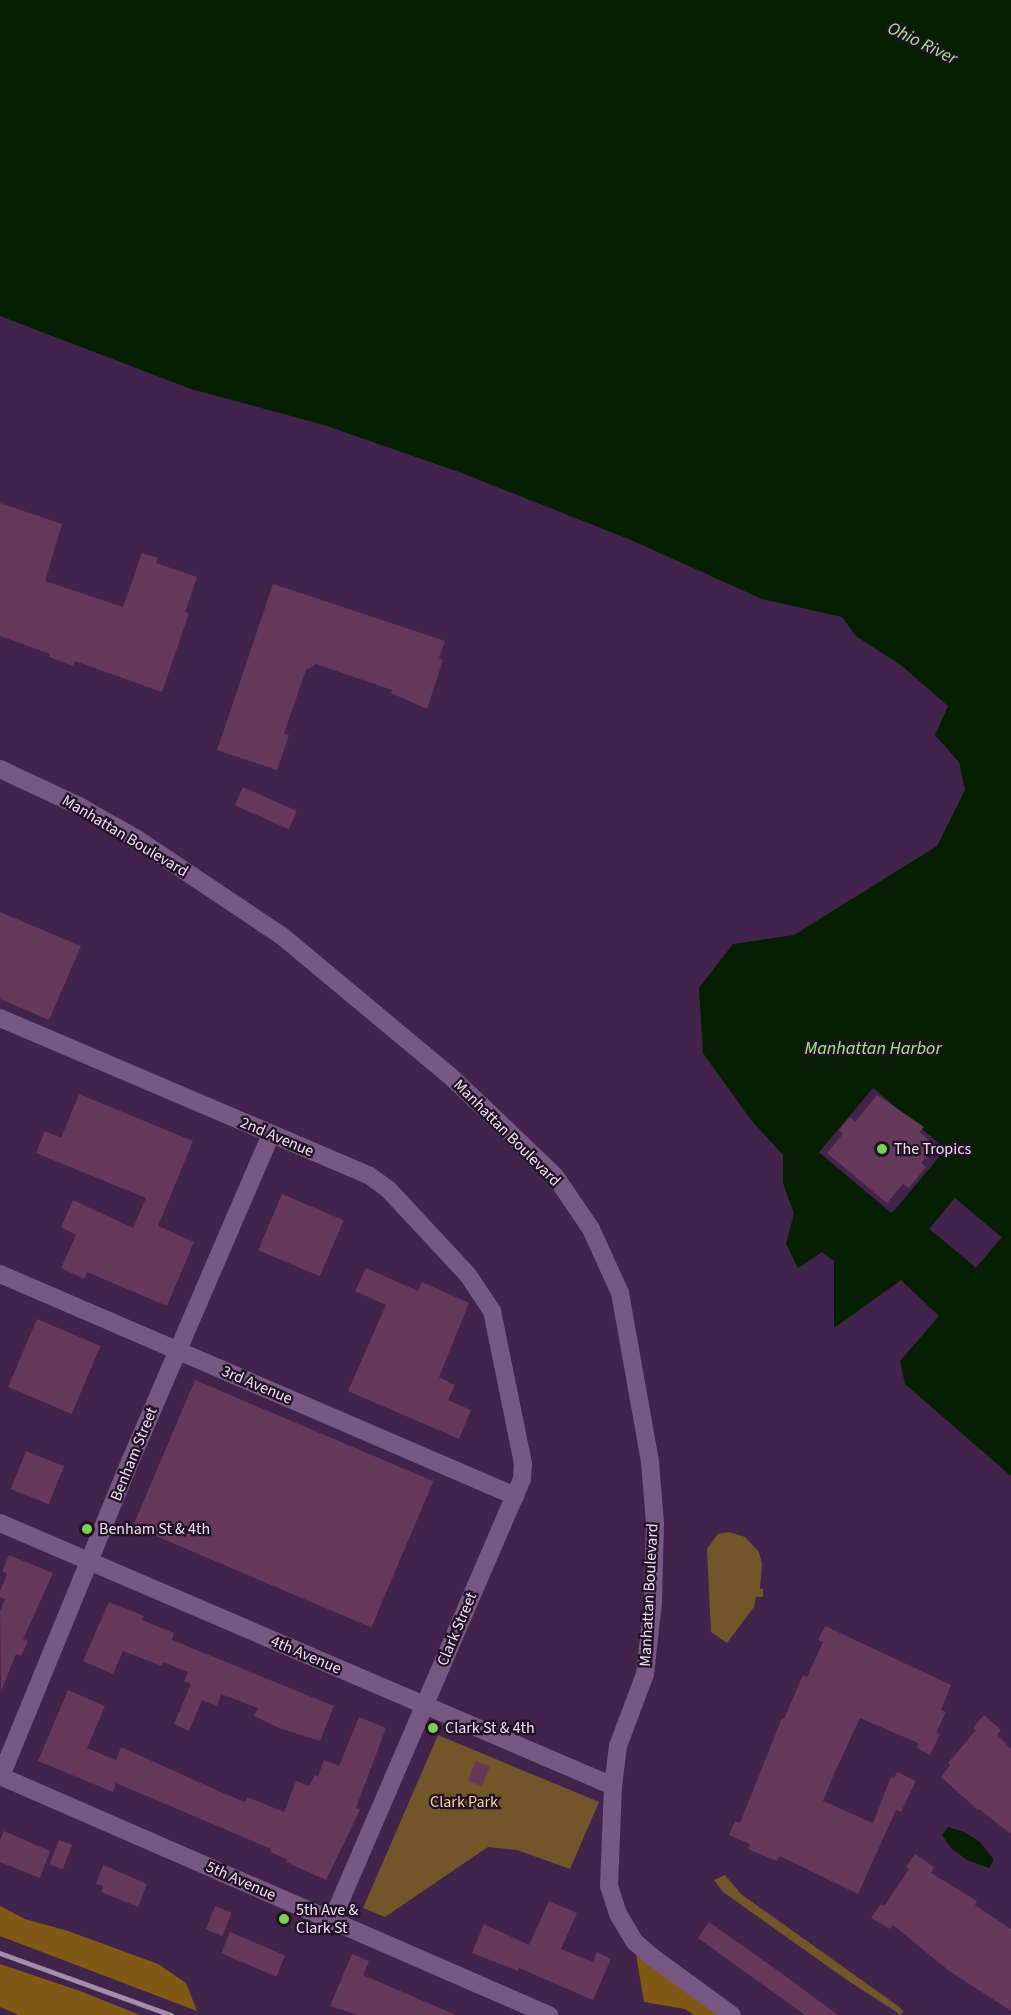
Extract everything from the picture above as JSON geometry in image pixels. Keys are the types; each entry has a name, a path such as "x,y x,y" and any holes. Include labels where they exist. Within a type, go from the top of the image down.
{"street":[{"name":"Manhattan Boulevard","path":"0,769 79,806 137,839 282,936 448,1075 491,1114 555,1176 591,1229 620,1293 650,1462 655,1524 652,1602 645,1674 618,1746 613,1786 609,1886 618,1914 636,1942 651,1956 732,2015"},
{"name":"2nd Avenue","path":"0,1018 370,1176 388,1189 468,1275 492,1311 495,1328"},
{"name":"Benham Street","path":"1,1776 177,1351 271,1134"},
{"name":"3rd Avenue","path":"0,1274 515,1496"},
{"name":"Clark Street","path":"332,1921 522,1479 523,1464 495,1328"},
{"name":"4th Avenue","path":"0,1523 613,1786"},
{"name":"5th Avenue","path":"1,1776 549,2015"}],"green space":[{"path":"729,1532 745,1537 759,1552 762,1564 760,1589 763,1589 763,1597 756,1597 754,1607 727,1643 711,1632 707,1549 718,1534"},
{"name":"Clark Park","path":"438,1735 599,1802 570,1869 517,1850 488,1847 385,1917 363,1908"},
{"path":"725,1875 741,1894 898,2006 903,2011 901,2015 847,1980 723,1892 714,1880"}],"shaded area":[{"path":"0,1906 25,1919 68,1931 158,1964 186,1983 197,2011 0,1936"},
{"path":"635,1948 720,2015 694,2015 685,2009 644,2002"},
{"path":"0,1964 80,1991 140,2015 19,2015 0,2007"}],"water":[{"path":"0,0 1011,0 1011,1476 905,1384 900,1361 939,1316 901,1280 834,1328 834,1261 822,1252 798,1268 786,1244 794,1214 783,1183 783,1155 751,1120 703,1053 699,988 733,944 794,935 937,846 965,790 959,762 935,735 948,706 902,666 856,636 842,617 762,599 631,540 459,472 324,425 191,389 0,316"},
{"path":"948,1827 964,1832 980,1842 994,1860 989,1868 967,1860 951,1848 942,1835"}],"pier":[{"name":"The Tropics","path":"873,1088 946,1149 892,1213 819,1152"},
{"path":"955,1198 1002,1237 976,1268 929,1229"}],"building":[{"path":"0,503 62,524 45,581 123,607 142,553 158,558 156,563 197,577 185,612 189,613 162,692 75,661 73,666 49,657 50,654 0,636"},
{"path":"273,584 445,641 439,658 443,660 427,709 391,693 392,690 316,664 306,670 284,733 289,735 277,770 217,750"},
{"path":"243,787 297,811 289,829 235,805"},
{"path":"0,912 81,946 49,1020 0,999"},
{"path":"79,1094 193,1141 158,1226 194,1242 167,1306 87,1272 84,1279 61,1268 76,1235 61,1227 73,1200 133,1228 146,1198 36,1153 45,1131 61,1138"},
{"name":"The Tropics","path":"877,1095 924,1127 919,1132 936,1146 921,1163 926,1167 909,1188 903,1184 887,1203 827,1153 843,1134 839,1130 850,1117 855,1122"},
{"path":"282,1194 344,1220 320,1276 258,1250"},
{"path":"366,1268 418,1291 422,1282 469,1303 439,1377 455,1385 448,1400 471,1410 459,1439 348,1391 386,1305 355,1291"},
{"path":"37,1319 101,1346 72,1414 8,1387"},
{"path":"195,1380 433,1481 371,1628 133,1526"},
{"path":"26,1451 64,1466 49,1504 11,1489"},
{"path":"9,1555 53,1573 23,1639 28,1641 21,1656 16,1654 1,1691 0,1611 5,1599 0,1597 0,1591 7,1574 2,1571"},
{"path":"109,1602 144,1616 142,1620 174,1633 172,1640 334,1706 320,1741 279,1728 254,1716 258,1708 221,1694 217,1706 202,1700 189,1731 174,1724 191,1684 184,1681 188,1672 163,1662 162,1666 123,1651 113,1674 83,1661"},
{"path":"825,1626 951,1685 941,1710 946,1712 936,1733 940,1734 930,1755 917,1748 918,1743 860,1718 834,1774 823,1801 873,1823 891,1777 894,1778 897,1772 916,1781 901,1812 896,1810 858,1894 780,1856 776,1861 748,1849 750,1844 729,1835 735,1821 740,1823 782,1718 784,1719 803,1675 807,1677 823,1642 818,1640"},
{"path":"68,1690 105,1706 87,1748 116,1760 121,1747 245,1802 247,1797 284,1812 296,1781 309,1786 315,1775 318,1776 324,1760 339,1766 359,1717 386,1728 356,1808 360,1810 326,1880 286,1862 287,1859 270,1852 271,1849 116,1783 113,1792 38,1761"},
{"path":"984,1715 1001,1730 997,1735 1011,1749 1011,1834 978,1810 941,1777 950,1765 948,1763 976,1730 973,1728"},
{"path":"476,1761 490,1767 482,1786 468,1780"},
{"path":"4,1831 50,1851 40,1878 0,1862 0,1840"},
{"path":"59,1840 72,1845 63,1869 50,1864"},
{"path":"915,1854 934,1867 931,1873 977,1901 975,1905 1011,1929 1011,2011 948,1970 893,1925 890,1929 871,1918 881,1904 884,1906 909,1869 906,1867"},
{"path":"103,1865 147,1884 138,1907 101,1892 103,1886 96,1884"},
{"path":"549,1901 577,1913 561,1949 593,1962 597,1952 611,1959 593,2000 519,1968 518,1971 472,1953 484,1924 529,1945"},
{"path":"215,1906 232,1913 222,1936 206,1929"},
{"path":"709,1922 838,2015 805,2015 698,1938"},
{"path":"230,1932 285,1955 276,1977 221,1953"},
{"path":"352,1954 369,1961 363,1975 456,2015 358,2015 330,2006"}],"railway":[{"path":"0,1953 171,2015"}],"place":[{"name":"The Tropics","path":"882,1149"},
{"name":"Benham St & 4th","path":"87,1529"},
{"name":"Clark St & 4th","path":"433,1728"},
{"name":"5th Ave & Clark St","path":"284,1919"}],"water label":[{"name":"Ohio River","path":"922,44"},
{"name":"Manhattan Harbor","path":"873,1049"}]}
